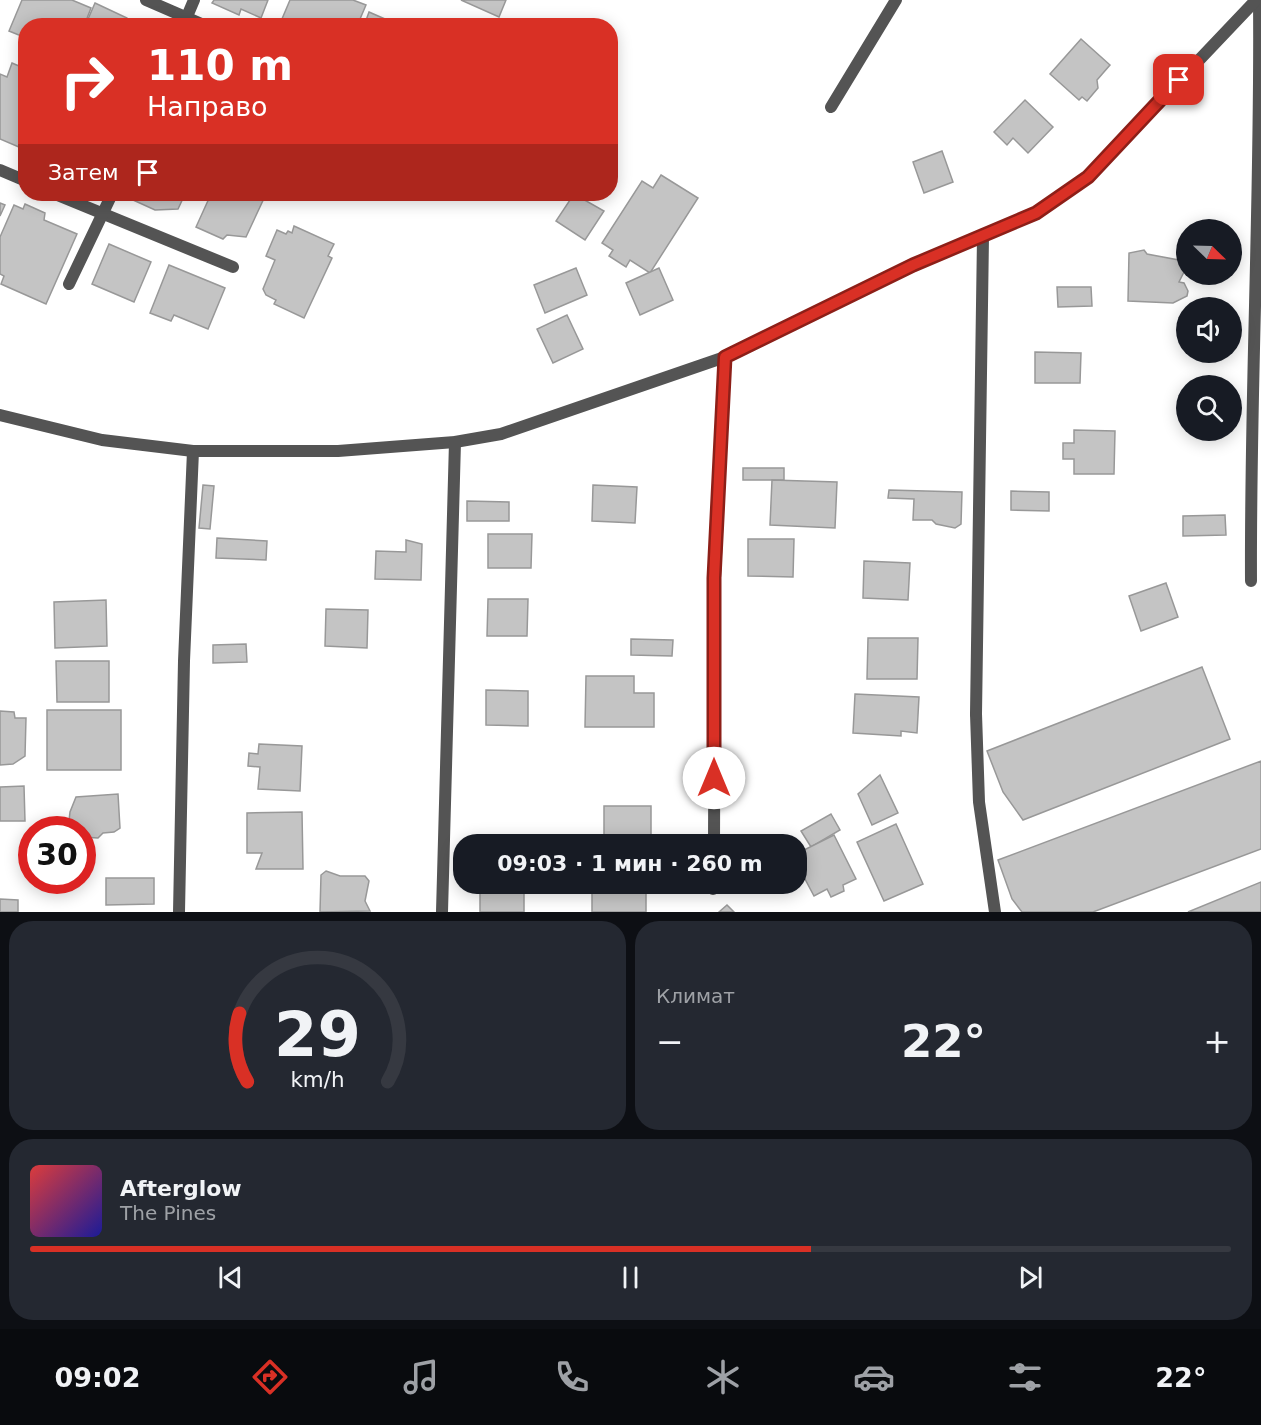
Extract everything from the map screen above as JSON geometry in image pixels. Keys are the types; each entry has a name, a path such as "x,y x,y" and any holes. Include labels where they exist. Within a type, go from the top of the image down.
{"street":[{"path":"146,0 179,18"},
{"path":"186,18 194,0"},
{"path":"831,107 896,0"},
{"path":"0,415 102,440 193,451 338,452 454,442 501,434 725,357 913,265 1036,213 1088,177 1258,0"},
{"path":"1251,581 1250,472 1260,95 1258,0"},
{"path":"0,170 18,178"},
{"path":"72,201 233,267"},
{"path":"69,284 109,201"},
{"path":"983,237 976,714 979,802 995,912"},
{"path":"714,834 714,578 725,357"},
{"path":"442,912 454,442"},
{"path":"179,912 184,661 193,451"}],"building":[{"path":"22,0 72,0 91,8 87,18 18,18 18,35 9,31"},
{"path":"214,0 268,0 261,18 241,9 239,15 212,3"},
{"path":"290,0 353,0 366,5 360,18 282,18"},
{"path":"461,0 506,0 499,17"},
{"path":"95,3 127,18 88,18"},
{"path":"369,12 383,18 367,18"},
{"path":"1081,39 1110,65 1097,80 1098,88 1087,101 1082,97 1079,100 1050,74"},
{"path":"12,63 18,66 18,147 0,139 0,74 7,77"},
{"path":"1025,100 1053,127 1028,153 1013,138 1007,145 994,132"},
{"path":"942,151 953,182 924,193 913,162"},
{"path":"661,175 698,198 650,273 630,260 626,267 609,256 613,250 602,243 642,181 653,188"},
{"path":"135,201 182,201 178,209 155,210"},
{"path":"208,201 263,201 246,237 227,235 223,239 196,227"},
{"path":"569,201 586,201 604,211 585,240 556,221"},
{"path":"0,203 5,205 0,216"},
{"path":"25,204 45,213 44,220 77,234 46,304 1,284 4,276 0,274 0,237 14,205 23,209"},
{"path":"294,226 334,244 328,256 332,258 304,318 274,304 276,300 266,295 263,289 275,260 266,256 277,230 286,234 288,231 292,233"},
{"path":"109,244 151,262 134,302 92,284"},
{"path":"1144,250 1147,254 1176,259 1176,285 1185,285 1188,291 1187,296 1176,297 1176,302 1173,303 1128,301 1129,253"},
{"path":"169,265 225,288 208,329 174,315 171,321 150,313"},
{"path":"576,268 587,295 545,313 534,285"},
{"path":"659,268 673,300 640,315 626,283"},
{"path":"1057,287 1091,287 1092,306 1058,307"},
{"path":"567,315 583,349 553,363 537,329"},
{"path":"1035,352 1081,353 1080,383 1035,383"},
{"path":"1074,430 1115,431 1114,474 1074,474 1074,459 1063,459 1063,443 1074,443"},
{"path":"743,468 784,468 784,480 743,480"},
{"path":"772,480 837,482 835,528 770,525"},
{"path":"203,485 214,486 210,529 199,528"},
{"path":"593,485 637,487 635,523 592,521"},
{"path":"889,490 962,492 961,524 955,528 936,524 932,520 913,520 914,499 888,498"},
{"path":"1011,491 1049,492 1049,511 1011,510"},
{"path":"467,501 509,502 509,521 467,521"},
{"path":"1225,515 1226,535 1183,536 1183,516"},
{"path":"488,534 532,534 531,568 488,568"},
{"path":"217,538 267,541 266,560 216,558"},
{"path":"748,539 794,539 793,577 748,576"},
{"path":"406,540 422,544 421,580 375,579 376,551 406,552"},
{"path":"864,561 910,563 908,600 863,598"},
{"path":"1166,583 1178,617 1141,631 1129,596"},
{"path":"488,599 528,599 527,636 487,636"},
{"path":"106,600 107,646 55,648 54,602"},
{"path":"326,609 368,610 367,648 325,646"},
{"path":"868,638 918,638 917,679 867,679"},
{"path":"631,639 673,640 672,656 631,655"},
{"path":"246,644 247,662 213,663 213,645"},
{"path":"56,661 109,661 109,702 57,702"},
{"path":"1202,667 1230,739 1023,820 1003,792 987,751"},
{"path":"586,676 634,676 634,693 654,693 654,727 585,727"},
{"path":"486,690 528,691 528,726 486,725"},
{"path":"855,694 919,697 917,733 901,731 901,736 853,733"},
{"path":"47,710 121,710 121,770 47,770"},
{"path":"0,711 14,712 15,718 26,718 25,756 13,764 0,765"},
{"path":"259,744 302,746 300,791 258,789 260,767 248,766 249,753 258,754"},
{"path":"1261,761 1261,849 1093,912 1022,912 1012,899 998,860"},
{"path":"880,775 898,813 872,825 858,794"},
{"path":"24,786 25,816 18,816 18,821 0,821 0,787"},
{"path":"118,794 120,828 114,832 103,833 96,838 96,816 70,816 76,797"},
{"path":"604,806 651,806 651,834 604,834"},
{"path":"302,812 303,869 256,869 262,853 247,853 247,813"},
{"path":"831,814 840,830 811,847 807,841 807,834 803,834 801,831"},
{"path":"896,824 923,884 884,901 857,842"},
{"path":"834,835 856,879 843,885 844,891 831,897 827,889 814,896 807,883 807,848"},
{"path":"326,871 340,876 365,876 369,881 365,901 370,911 320,912 321,875"},
{"path":"106,878 154,878 154,904 106,905"},
{"path":"1261,882 1261,912 1188,912"},
{"path":"480,894 524,894 524,912 480,912"},
{"path":"592,894 646,894 646,912 592,912"},
{"path":"0,899 18,900 18,912 0,912"},
{"path":"727,905 734,912 719,912"}],"route":[{"path":"714,778 714,578 725,357 913,265 1036,213 1088,177 1179,80"}]}
